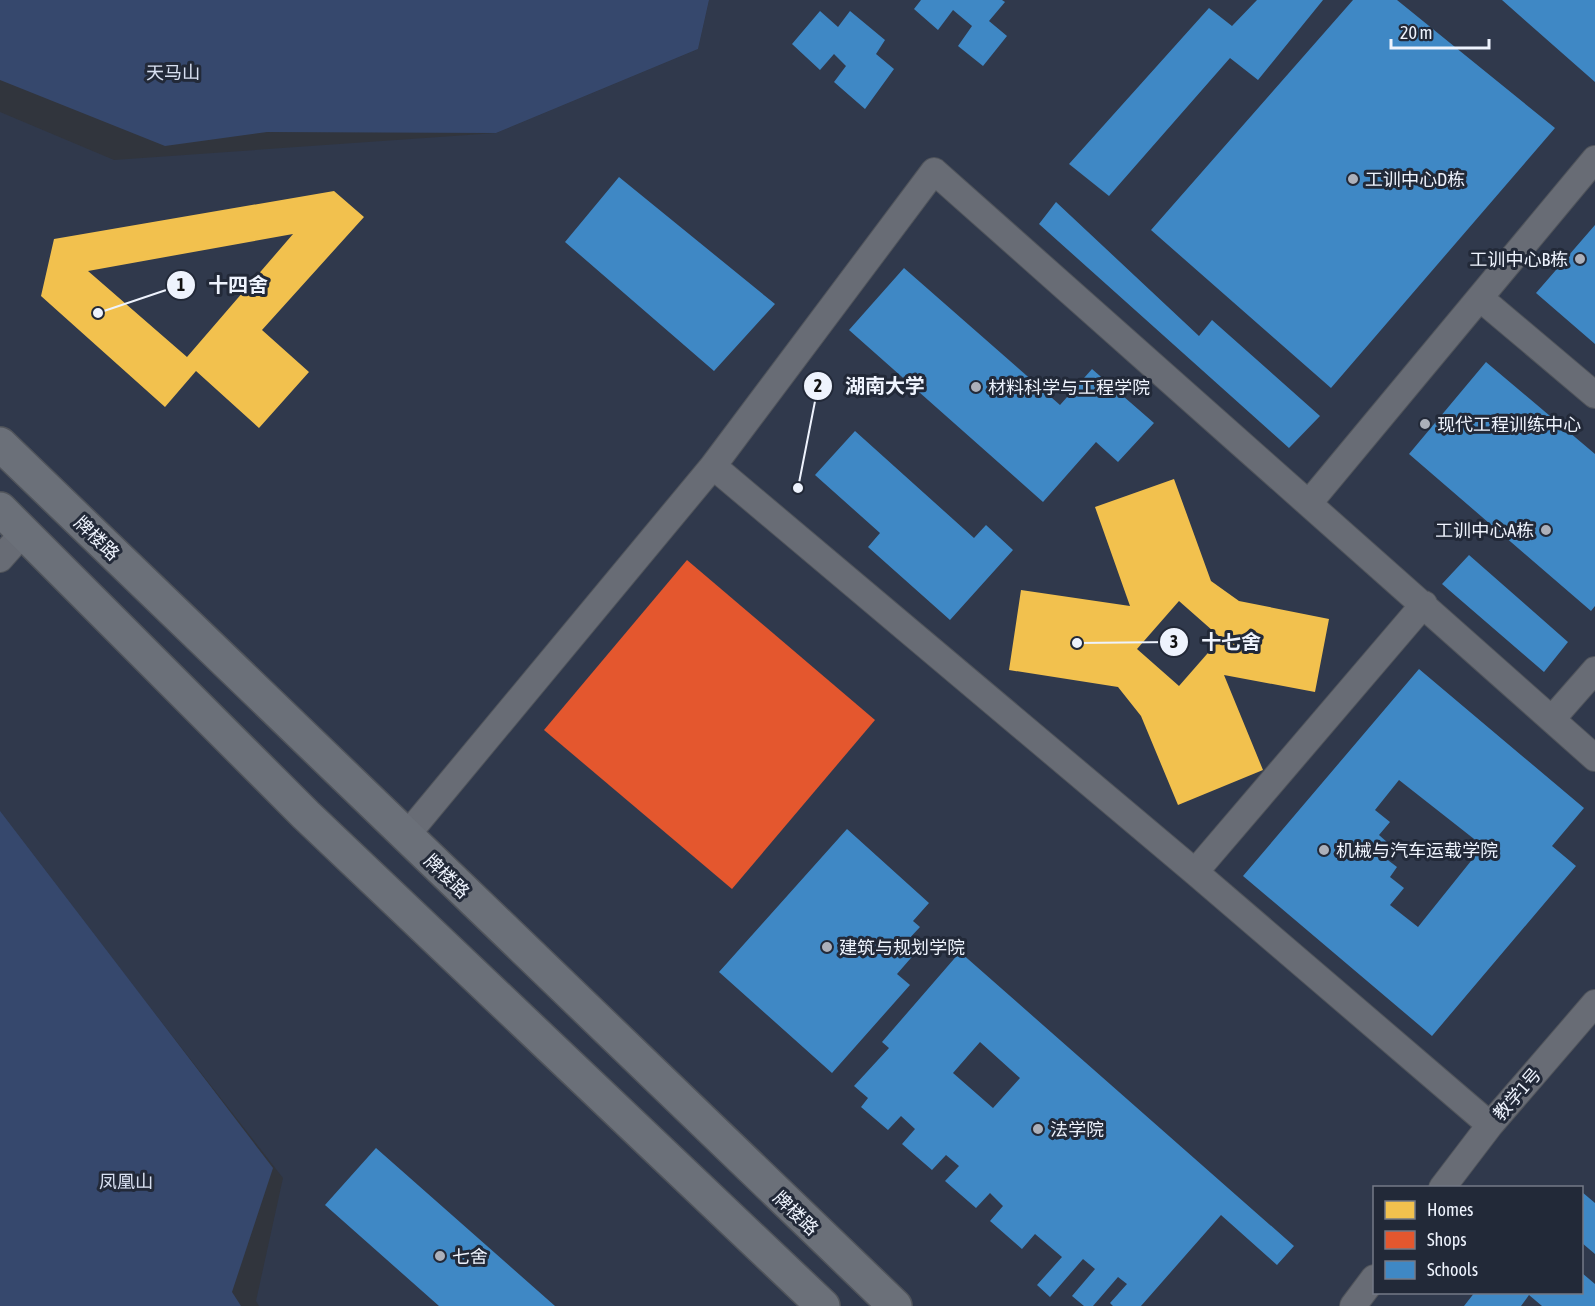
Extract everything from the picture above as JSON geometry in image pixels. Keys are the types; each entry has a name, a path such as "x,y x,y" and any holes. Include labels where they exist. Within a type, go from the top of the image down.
{"main road":[{"name":"牌楼路","path":"0,444 895,1306"},
{"path":"0,509 306,815 823,1306"}],"street":[{"path":"1309,503 1595,159"},
{"path":"405,836 713,466 934,171 1595,758"},
{"path":"1480,298 1595,395"},
{"path":"713,466 1195,872 1490,1125"},
{"path":"0,559 23,533"},
{"path":"1195,872 1424,604"},
{"path":"1552,719 1595,670"},
{"name":"教学1号","path":"1444,1186 1490,1125 1595,1003"},
{"path":"1353,1306 1373,1279"}],"shaded area":[{"path":"709,0 1595,0 1595,1306 259,1306 256,1301 283,1178 0,815 0,112 114,160 496,133 698,49"}],"green space":[{"name":"天马山","path":"0,0 709,0 698,49 496,133 267,132 165,146 0,80"},
{"name":"凤凰山","path":"0,811 273,1168 232,1292 241,1306 0,1306"}],"building: Homes":[{"path":"334,191 364,217 262,330 309,372 259,428 196,371 165,407 41,296 54,239","holes":["293,234 187,357 88,271"]},
{"path":"1174,479 1211,581 1239,601 1329,619 1315,692 1224,675 1263,770 1178,805 1141,716 1118,687 1009,670 1021,590 1130,606 1095,507","holes":["1179,601 1221,638 1179,686 1137,649"]}],"building: Shops":[{"path":"687,560 875,720 732,889 544,730"}],"building: Schools":[{"path":"921,0 1002,0 1005,2 989,21 1007,36 983,66 958,46 972,26 953,10 938,30 914,9"},
{"path":"1257,0 1323,0 1258,80 1230,58 1109,196 1069,164 1209,8 1232,26"},
{"name":"工训中心D栋","path":"1353,0 1397,0 1555,128 1331,388 1151,230"},
{"path":"1502,0 1595,0 1595,82"},
{"path":"820,11 838,27 850,11 885,40 876,54 894,69 865,109 834,82 846,66 834,54 820,70 792,44"},
{"path":"619,177 775,304 714,371 565,242"},
{"path":"1056,202 1199,336 1212,320 1320,416 1289,448 1039,224"},
{"name":"工训中心B栋","path":"1595,225 1595,344 1536,293"},
{"name":"材料科学与工程学院","path":"904,268 1060,405 1092,369 1154,423 1118,462 1096,442 1043,502 849,330"},
{"name":"工训中心A栋","path":"1486,362 1595,454 1595,606 1591,611 1409,454"},
{"path":"855,431 974,538 986,525 1013,550 950,620 868,547 880,533 815,475"},
{"path":"1469,555 1568,642 1544,672 1442,584"},
{"name":"机械与汽车运载学院","path":"1419,669 1584,808 1552,846 1576,866 1432,1036 1243,876","holes":["1399,780 1483,846 1418,927 1390,905 1404,888 1390,877 1397,867 1380,854 1388,843 1379,835 1390,822 1375,810"]},
{"name":"建筑与规划学院","path":"847,829 929,903 913,921 920,927 906,942 917,951 897,974 910,985 832,1073 719,972"},
{"name":"法学院","path":"960,952 1294,1246 1277,1265 1221,1215 1141,1306 1113,1306 1110,1303 1127,1284 1118,1277 1093,1306 1084,1306 1072,1296 1095,1269 1083,1259 1050,1297 1037,1285 1062,1257 1035,1234 1022,1249 990,1221 1003,1206 990,1193 976,1208 945,1181 959,1166 946,1155 932,1170 902,1144 915,1129 901,1116 888,1130 861,1107 868,1098 854,1086 889,1048 882,1042","holes":["980,1042 1020,1078 993,1108 953,1073"]},
{"name":"七舍","path":"376,1148 555,1306 439,1306 325,1205"},
{"path":"1583,1193 1595,1203 1595,1254 1583,1244"},
{"path":"1583,1274 1595,1284 1595,1306 1542,1306 1529,1295 1521,1306 1464,1306 1473,1294 1583,1294"}],"place":[{"name":"工训中心D栋","path":"1353,179"},
{"name":"工训中心B栋","path":"1580,259"},
{"name":"十四舍","path":"98,313"},
{"name":"材料科学与工程学院","path":"976,387"},
{"name":"现代工程训练中心","path":"1425,424"},
{"name":"湖南大学","path":"798,488"},
{"name":"工训中心A栋","path":"1546,530"},
{"name":"十七舍","path":"1077,643"},
{"name":"机械与汽车运载学院","path":"1324,850"},
{"name":"建筑与规划学院","path":"827,947"},
{"name":"法学院","path":"1038,1129"},
{"name":"七舍","path":"440,1256"}]}
